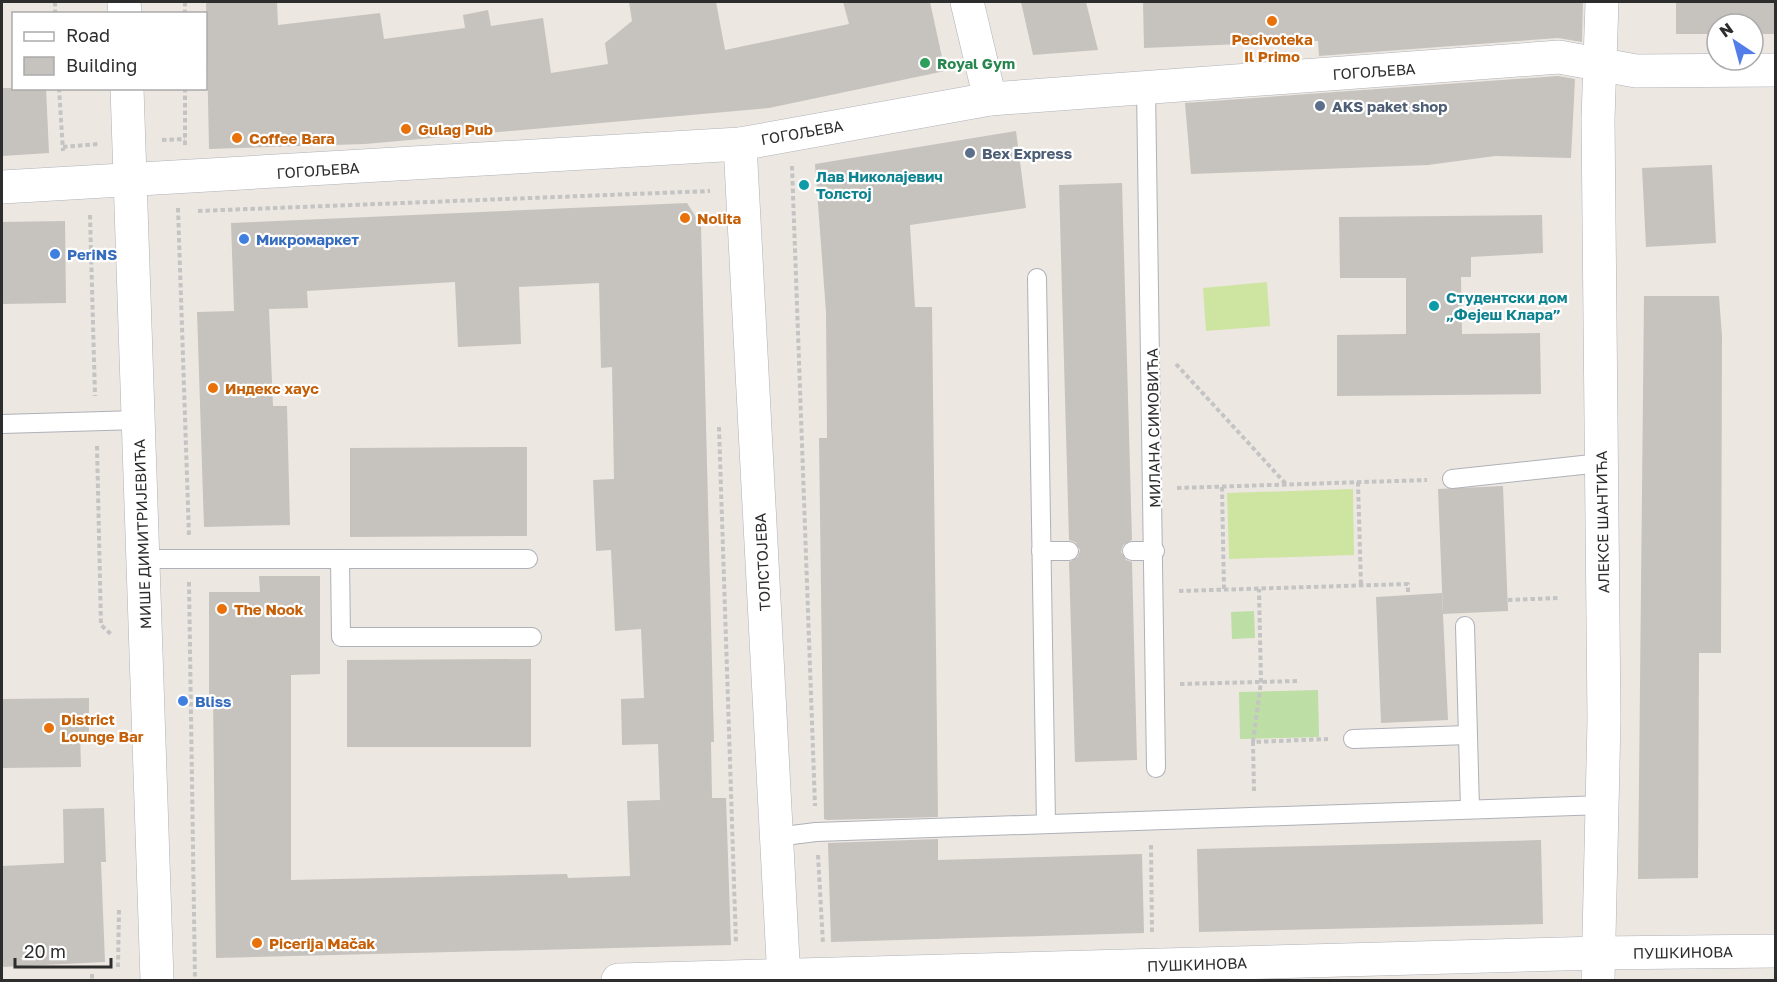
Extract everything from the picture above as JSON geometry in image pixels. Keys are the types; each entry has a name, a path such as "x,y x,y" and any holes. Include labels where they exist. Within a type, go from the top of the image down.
{"street":[{"path":"967,2 990,99"},
{"name":"АЛЕКСЕ ШАНТИЋА","path":"1599,967 1603,805 1599,64 1602,2"},
{"name":"ГОГОЉЕВА","path":"2,187 740,144 990,99 1560,57 1636,71 1776,70"},
{"name":"МИШЕ ДИМИТРИЈЕВИЋА","path":"127,90 157,981"},
{"name":"ТОЛСТОЈЕВА","path":"740,144 783,978"},
{"name":"ПУШКИНОВА","path":"618,981 735,976 783,978 823,974 1599,967 1776,951"}],"lane":[{"name":"МИЛАНА СИМОВИЋА","path":"1146,88 1155,551 1156,768"},
{"path":"1037,278 1046,824"},
{"path":"2,424 138,420"},
{"path":"1452,480 1601,463"},
{"path":"1041,551 1069,551"},
{"path":"1132,551 1155,551"},
{"path":"143,559 528,559"},
{"path":"340,559 341,637 532,637"},
{"path":"1465,626 1470,809"},
{"path":"1353,739 1468,735"},
{"path":"776,837 816,832 1603,805"}],"path":[{"path":"184,148 185,90"},
{"path":"792,160 823,974"},
{"path":"178,212 710,190 711,202"},
{"path":"90,211 101,625 115,638"},
{"path":"1151,338 1287,485"},
{"path":"719,417 737,920 735,976"},
{"path":"1154,488 1421,481"},
{"path":"1358,482 1361,586"},
{"path":"1222,487 1224,590"},
{"path":"1155,592 1407,584 1408,595"},
{"path":"1255,817 1253,742 1261,682 1259,589"},
{"path":"1508,600 1559,598"},
{"path":"1155,685 1299,681"},
{"path":"1253,742 1331,739"},
{"path":"118,967 119,907"},
{"path":"92,974 92,981"}],"green space":[{"path":"1267,282 1270,326 1206,331 1203,288"},
{"path":"1353,489 1354,555 1229,559 1227,493"},
{"path":"1254,611 1255,638 1232,639 1231,612"},
{"path":"1318,690 1319,737 1240,739 1239,692"}],"building":[{"path":"206,2 277,2 278,25 380,13 384,39 465,28 463,15 488,10 491,26 543,18 551,73 608,64 605,43 632,21 629,2 716,2 725,50 849,24 843,2 930,2 945,71 769,108 365,144 209,149"},
{"path":"1021,2 1086,2 1098,50 1033,55"},
{"path":"1143,2 1583,2 1582,42 1558,38 1319,56 1318,41 1144,48"},
{"path":"1676,2 1776,2 1776,34 1765,34 1765,12 1705,12 1705,34 1676,34"},
{"path":"1558,76 1575,79 1571,158 1495,156 1428,165 1191,174 1185,103"},
{"path":"2,88 46,90 49,153 2,156"},
{"path":"1016,131 1026,208 910,225 915,307 932,307 938,817 827,820 824,819 819,438 827,438 826,312 815,164"},
{"path":"1712,165 1716,243 1646,247 1642,168"},
{"path":"1122,183 1132,540 1123,545 1121,552 1126,560 1132,562 1137,760 1075,762 1069,562 1078,557 1080,550 1075,542 1069,540 1059,185"},
{"path":"687,203 701,225 714,742 711,742 712,798 726,798 731,945 216,958 213,694 209,694 209,592 260,592 259,576 320,576 320,674 291,675 291,880 567,874 568,878 630,876 627,801 660,800 658,744 622,745 621,699 644,698 641,629 615,631 611,550 596,551 593,480 614,479 612,367 601,368 599,283 519,287 521,344 458,347 455,282 307,291 308,308 269,309 273,406 287,406 290,525 204,527 197,312 234,311 231,223"},
{"name":"Студентски дом „Фејеш Клара”","path":"1542,215 1543,253 1471,257 1471,277 1461,277 1462,334 1540,333 1541,394 1337,396 1337,335 1406,334 1406,278 1340,278 1339,217"},
{"path":"65,221 66,303 2,304 2,222"},
{"path":"1644,296 1719,296 1722,336 1721,653 1699,653 1698,878 1638,879"},
{"path":"527,447 527,536 350,537 350,448"},
{"path":"1503,486 1508,611 1443,614 1438,489"},
{"path":"1442,593 1448,720 1381,723 1376,597"},
{"path":"531,659 531,747 347,747 347,660"},
{"path":"89,698 89,733 80,733 81,767 2,768 2,699"},
{"path":"104,808 106,862 101,862 105,962 2,967 2,866 64,863 63,809"},
{"path":"938,839 938,860 1142,854 1144,933 831,942 828,843"},
{"path":"1541,840 1543,924 1199,932 1197,849"}],"place":[{"name":"Pecivoteka Il Primo","path":"1272,21"},
{"name":"Royal Gym","path":"925,63"},
{"name":"AKS paket shop","path":"1320,106"},
{"name":"Gulag Pub","path":"406,129"},
{"name":"Coffee Bara","path":"237,138"},
{"name":"Bex Express","path":"970,153"},
{"name":"Лав Николајевич Толстој","path":"804,185"},
{"name":"Nolita","path":"685,218"},
{"name":"Микромаркет","path":"244,239"},
{"name":"PeriNS","path":"55,254"},
{"name":"Студентски дом „Фејеш Клара”","path":"1434,306"},
{"name":"Индекс хаус","path":"213,388"},
{"name":"The Nook","path":"222,609"},
{"name":"Bliss","path":"183,701"},
{"name":"District Lounge Bar","path":"49,728"},
{"name":"Picerija Mačak","path":"257,943"}]}
